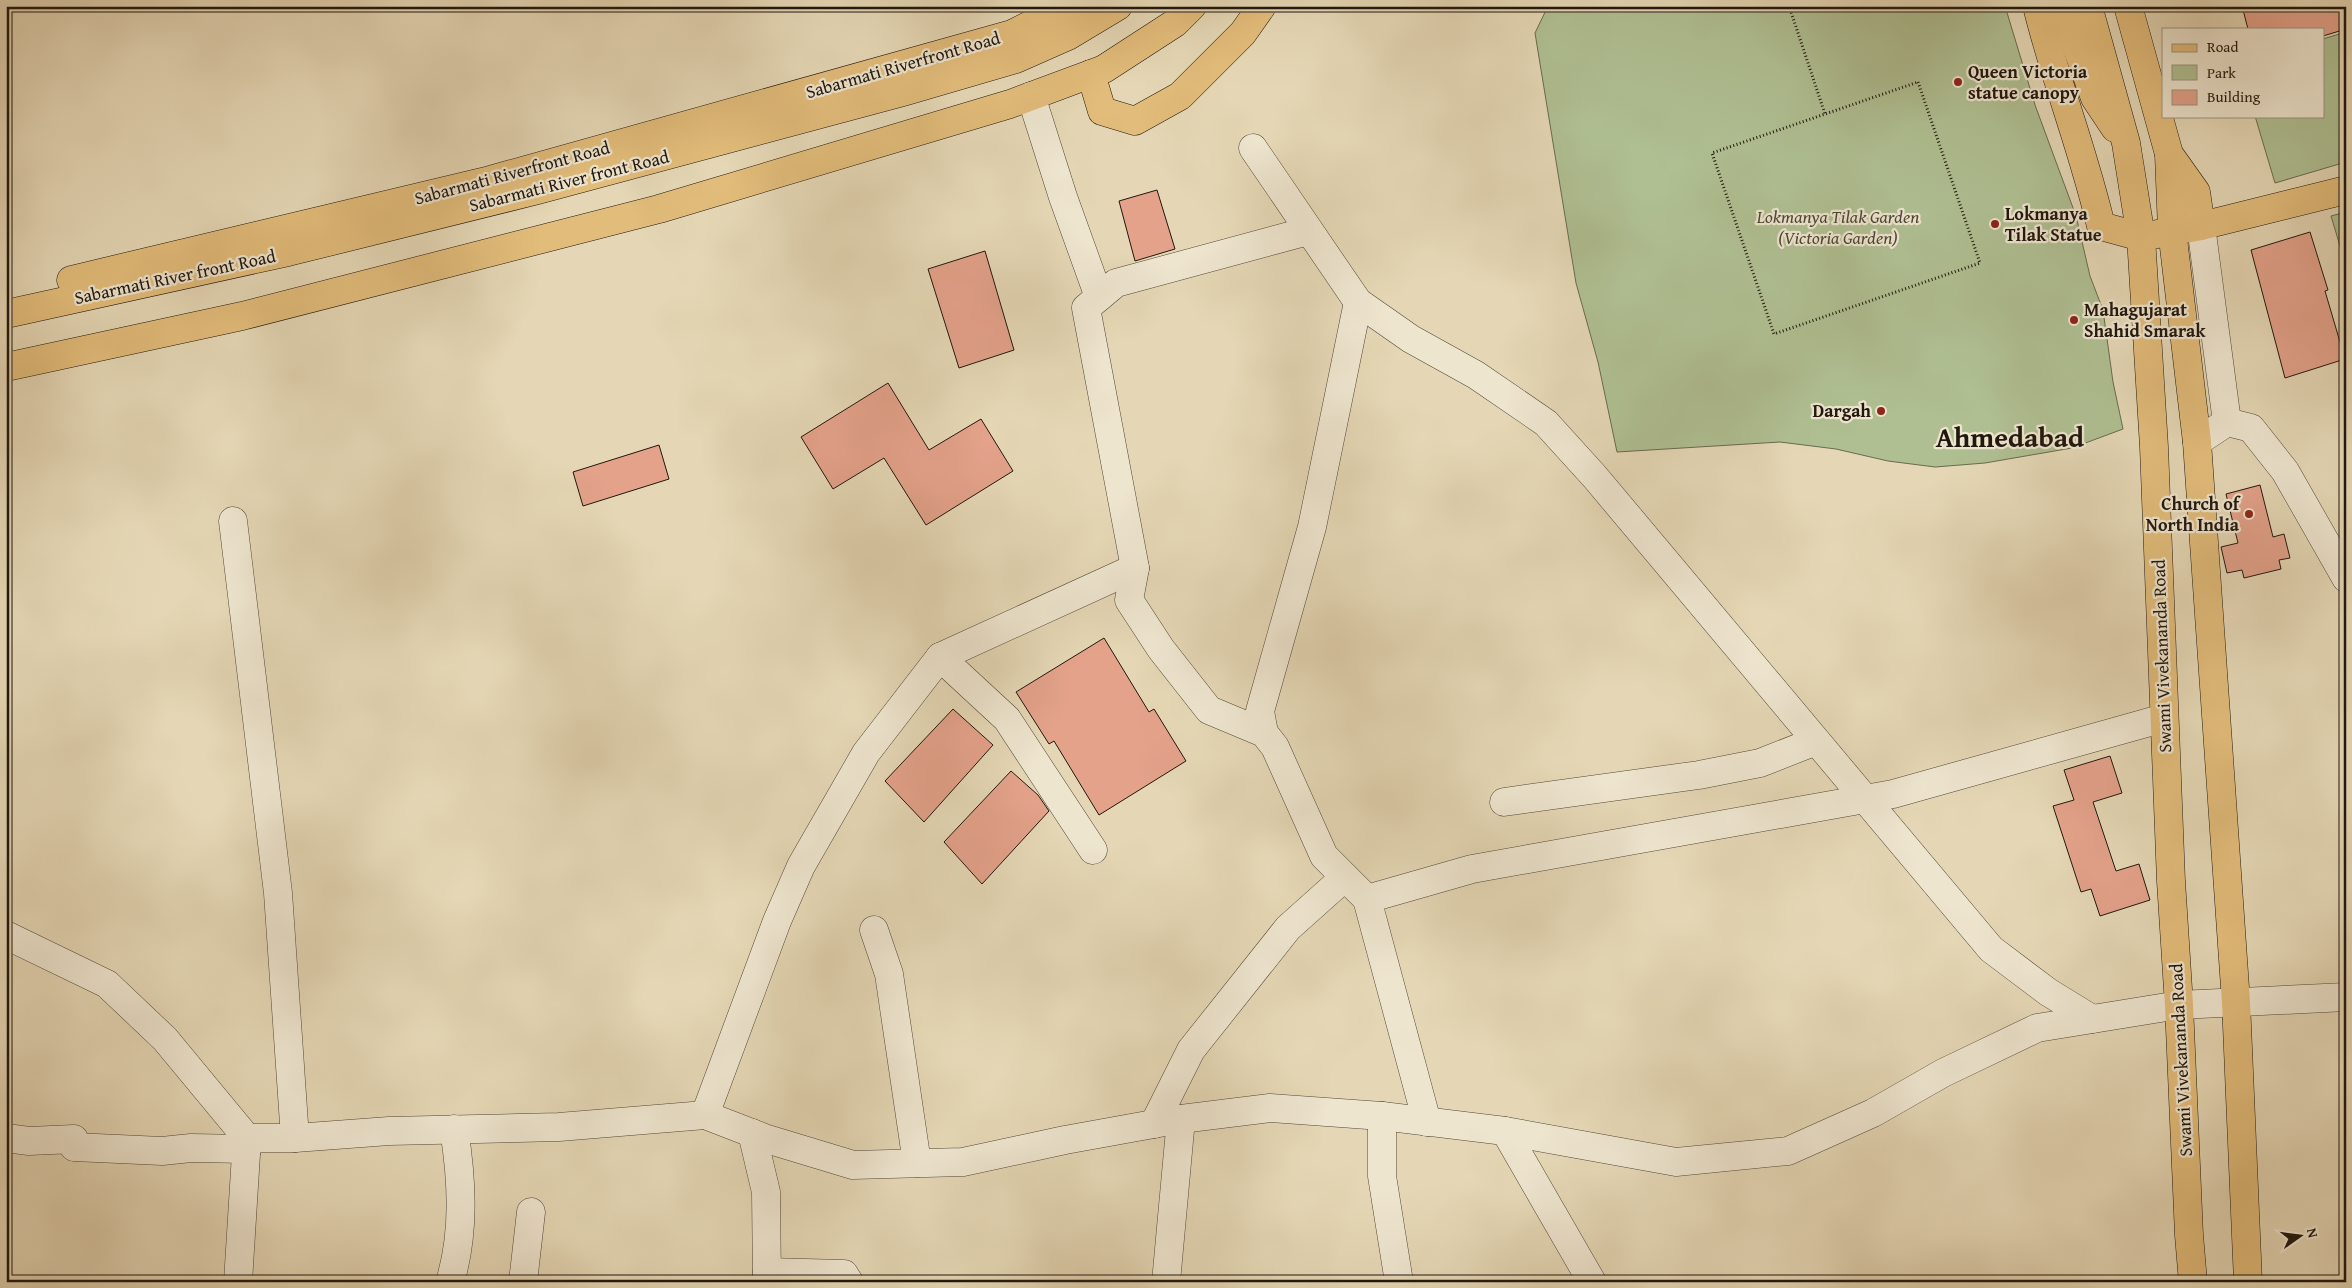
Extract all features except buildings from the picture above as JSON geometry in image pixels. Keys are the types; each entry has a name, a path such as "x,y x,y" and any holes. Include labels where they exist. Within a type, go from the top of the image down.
{"main road":[{"name":"Sabarmati Riverfront Road","path":"6,295 490,180 1012,34 1068,6"},
{"name":"Sabarmati River front Road","path":"6,314 365,233 538,190 884,97 1016,59 1068,36 1118,6"},
{"path":"6,367 242,316 659,209 1031,96 1104,69 1175,23 1192,6"},
{"path":"1091,74 1102,111 1135,121 1180,96 1243,33 1262,6"},
{"path":"2037,6 2050,59 2095,201 2101,226 2141,237 2201,226 2346,190"},
{"path":"2062,6 2095,98 2126,143"},
{"name":"Swami Vivekananda Road","path":"2088,6 2126,143 2141,237 2154,447 2171,882 2193,1282"},
{"path":"2128,6 2169,154 2172,230 2196,442 2236,1002 2248,1282"},
{"path":"2169,154 2196,192 2201,226"}],"street":[{"path":"1031,96 1063,198 1100,297"},
{"path":"1253,148 1358,302 1411,339 1476,375 1546,423 1595,477 1864,800 1991,949 2048,992 2092,1019"},
{"path":"2201,226 2227,422"},
{"path":"1264,733 1208,710 1161,648 1130,600 1135,568 1086,308 1116,283 1308,231"},
{"path":"1358,302 1312,527 1260,711 1264,733 1275,747 1293,783 1308,824 1324,856 1367,899 1427,1122"},
{"path":"2196,442 2227,422 2251,428 2285,471 2346,578"},
{"path":"233,521 278,893 295,1138"},
{"path":"706,1115 777,920 801,866 866,753 940,657 1135,568"},
{"path":"940,657 1006,719 1093,850"},
{"path":"1367,899 1472,869 1864,800 2078,744 2164,718"},
{"path":"1504,802 1699,775 1760,764 1816,741"},
{"path":"1154,1124 1191,1050 1288,928 1345,877"},
{"path":"874,930 889,974 917,1163"},
{"path":"6,935 107,984 165,1039 247,1143 238,1282"},
{"path":"6,1138 29,1141 74,1139 74,1147 162,1151 389,1131 559,1127 706,1115 752,1133 853,1165 963,1162 1065,1140 1181,1119 1270,1108 1382,1116 1505,1131 1676,1162 1788,1151 1873,1113 1943,1073 2036,1028 2179,1005 2346,997"},
{"path":"1382,1116 1382,1176 1399,1282"},
{"path":"1166,1282 1181,1119"},
{"path":"450,1282 458,1255 460,1212 460,1170 454,1129"},
{"path":"1505,1131 1592,1282"},
{"path":"752,1133 766,1192 767,1277 844,1274 849,1282"},
{"path":"523,1282 531,1212"}],"path":[{"path":"1789,6 1826,114"},
{"path":"1918,82 1980,263 1774,334 1712,153 1826,114 1918,82"}],"green space":[{"name":"Lokmanya Tilak Garden (Victoria Garden)","path":"1548,6 2005,6 2035,105 2076,216 2090,276 2103,310 2113,382 2123,429 2072,448 1985,463 1935,467 1888,461 1836,449 1780,442 1617,452 1598,362 1576,283 1535,33"},
{"path":"2346,32 2346,162 2275,183 2256,118 2324,118 2324,39"},
{"path":"2346,212 2346,266 2331,216"}],"place":[{"name":"Queen Victoria statue canopy","path":"1958,82"},
{"name":"Lokmanya Tilak Statue","path":"1995,224"},
{"name":"Mahagujarat Shahid Smarak","path":"2074,320"},
{"name":"Dargah","path":"1881,411"},
{"name":"Church of North India","path":"2249,514"}],"district":[{"name":"Ahmedabad","path":"2010,437"}]}
